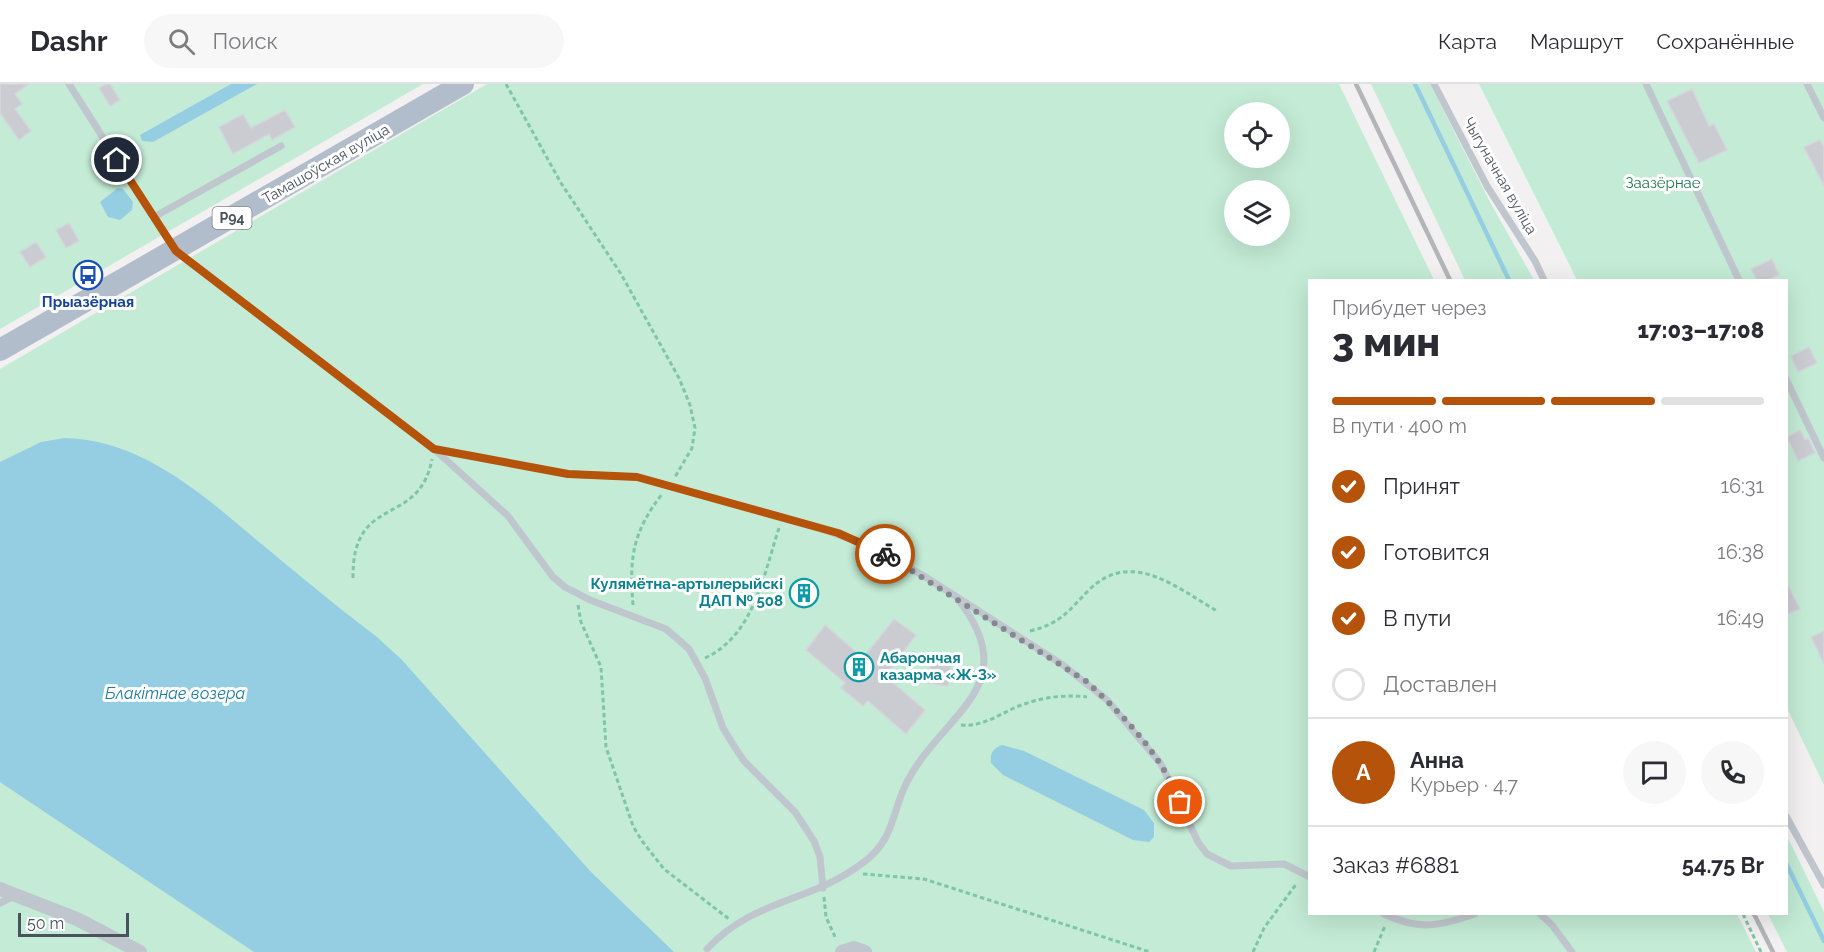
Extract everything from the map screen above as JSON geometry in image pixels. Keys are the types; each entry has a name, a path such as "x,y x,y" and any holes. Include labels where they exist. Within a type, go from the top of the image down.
{"main road":[{"name":"Тамашоўская вуліца","path":"0,350 176,251 463,84"}],"street":[{"path":"0,889 76,919 140,952"},
{"path":"843,951 854,948 865,952"}],"lane":[{"path":"69,84 176,251 434,449 508,516 553,577 577,594 634,616 678,638 698,662 723,728 744,761 795,812 814,841 820,857 823,888"},
{"name":"Чыгуначная вуліца","path":"1434,84 1487,186 1535,261 1544,279"},
{"path":"1646,84 1739,279"},
{"path":"1807,84 1824,118"},
{"path":"154,217 281,146"},
{"path":"1788,383 1824,458"},
{"path":"434,449 568,474 617,474 782,517 869,546 897,560 1063,665 1107,700 1161,764 1172,782 1198,842 1207,854 1231,866 1284,864 1307,876"},
{"path":"707,949 735,923 764,908 823,888 845,876 881,846 892,828 907,782 932,745 969,704 979,687 984,669 984,651 980,633 957,597"},
{"path":"1788,820 1824,885"},
{"path":"0,903 15,895"},
{"path":"1386,915 1409,924 1427,926 1443,925 1473,915"},
{"path":"1541,915 1572,952"}],"path":[{"path":"506,84 561,183 649,322 690,405 695,428 692,448 637,533 631,558 634,616"},
{"path":"353,578 355,544 362,531 383,513 409,501 418,493 431,468 434,449"},
{"path":"698,662 722,648 744,622 758,593 782,517"},
{"path":"1004,627 1030,631 1047,627 1062,619 1104,578 1137,570 1155,576 1217,611"},
{"path":"577,594 581,622 597,657 603,680 603,723 606,747 633,825 642,841 664,869 735,923"},
{"path":"953,722 961,725 978,724 1016,707 1047,698 1072,696 1107,700"},
{"path":"845,876 863,874 924,879 1150,952"},
{"path":"1253,952 1264,928 1307,876"},
{"path":"823,888 826,917 843,951"},
{"path":"1374,952 1386,915"},
{"path":"1743,915 1761,952"}],"green space":[{"path":"0,84 423,84 0,329"},
{"path":"487,84 1339,84 1434,279 1308,279 1308,915 1738,915 1756,952 0,952 0,369"},
{"path":"1371,84 1430,84 1491,204 1533,279 1465,279"},
{"name":"Заазёрнае","path":"1479,84 1824,84 1824,785 1788,710 1788,279 1576,279"},
{"path":"1788,838 1824,912 1824,952 1787,952 1768,915 1788,915"}],"water":[{"path":"231,84 257,84 153,142 142,141 140,135"},
{"path":"118,188 123,189 133,202 132,210 120,220 108,217 100,202"},
{"name":"Блакітнае возера","path":"65,438 93,441 120,448 170,473 216,506 377,637 402,660 591,872 674,952 254,952 0,782 0,462 41,442"},
{"path":"1002,745 1024,751 1144,810 1154,823 1154,837 1149,842 1133,840 1003,775 991,763 993,751"}],"building":[{"path":"0,84 29,84 15,94 22,104 15,109 31,131 19,140 0,113"},
{"path":"110,84 120,100 110,106 99,88"},
{"path":"1692,89 1709,126 1714,124 1727,150 1699,163 1667,101"},
{"path":"285,110 295,127 272,140 269,134 233,154 219,127 243,114 251,128"},
{"path":"1820,140 1824,147 1824,186 1804,147"},
{"path":"69,223 79,241 66,248 56,230"},
{"path":"36,242 46,257 30,267 20,252"},
{"path":"1772,259 1779,275 1770,279 1756,279 1751,269"},
{"path":"1809,347 1817,363 1798,372 1791,356"},
{"path":"1800,430 1805,440 1808,438 1815,453 1798,461 1788,436"},
{"name":"Кулямётна-артылерыйскі ДАП № 508","path":"811,580 816,602 795,604 794,585"},
{"path":"1788,585 1800,609 1788,614"},
{"name":"Абарончая казарма «Ж-З»","path":"894,619 916,635 885,676 925,710 906,734 868,701 863,706 841,688 845,683 806,650 825,625 863,658"},
{"path":"1824,631 1824,664 1811,637"},
{"path":"931,663 951,665 948,686 928,683"}],"waterway":[{"path":"1415,84 1509,279"},
{"path":"1788,867 1824,941"}],"railway":[{"path":"1356,84 1450,279"},
{"path":"1754,915 1773,952"}],"way so far":[{"path":"885,554 924,576 1086,681 1107,700 1149,747 1172,782 1180,802"}],"place":[{"name":"Прыазёрная","path":"88,275"},
{"name":"Кулямётна-артылерыйскі ДАП № 508","path":"804,593"},
{"name":"Абарончая казарма «Ж-З»","path":"859,667"}],"route":[{"path":"117,160 176,251 434,449 535,466 568,474 617,474 637,477 838,533 885,554"}]}
